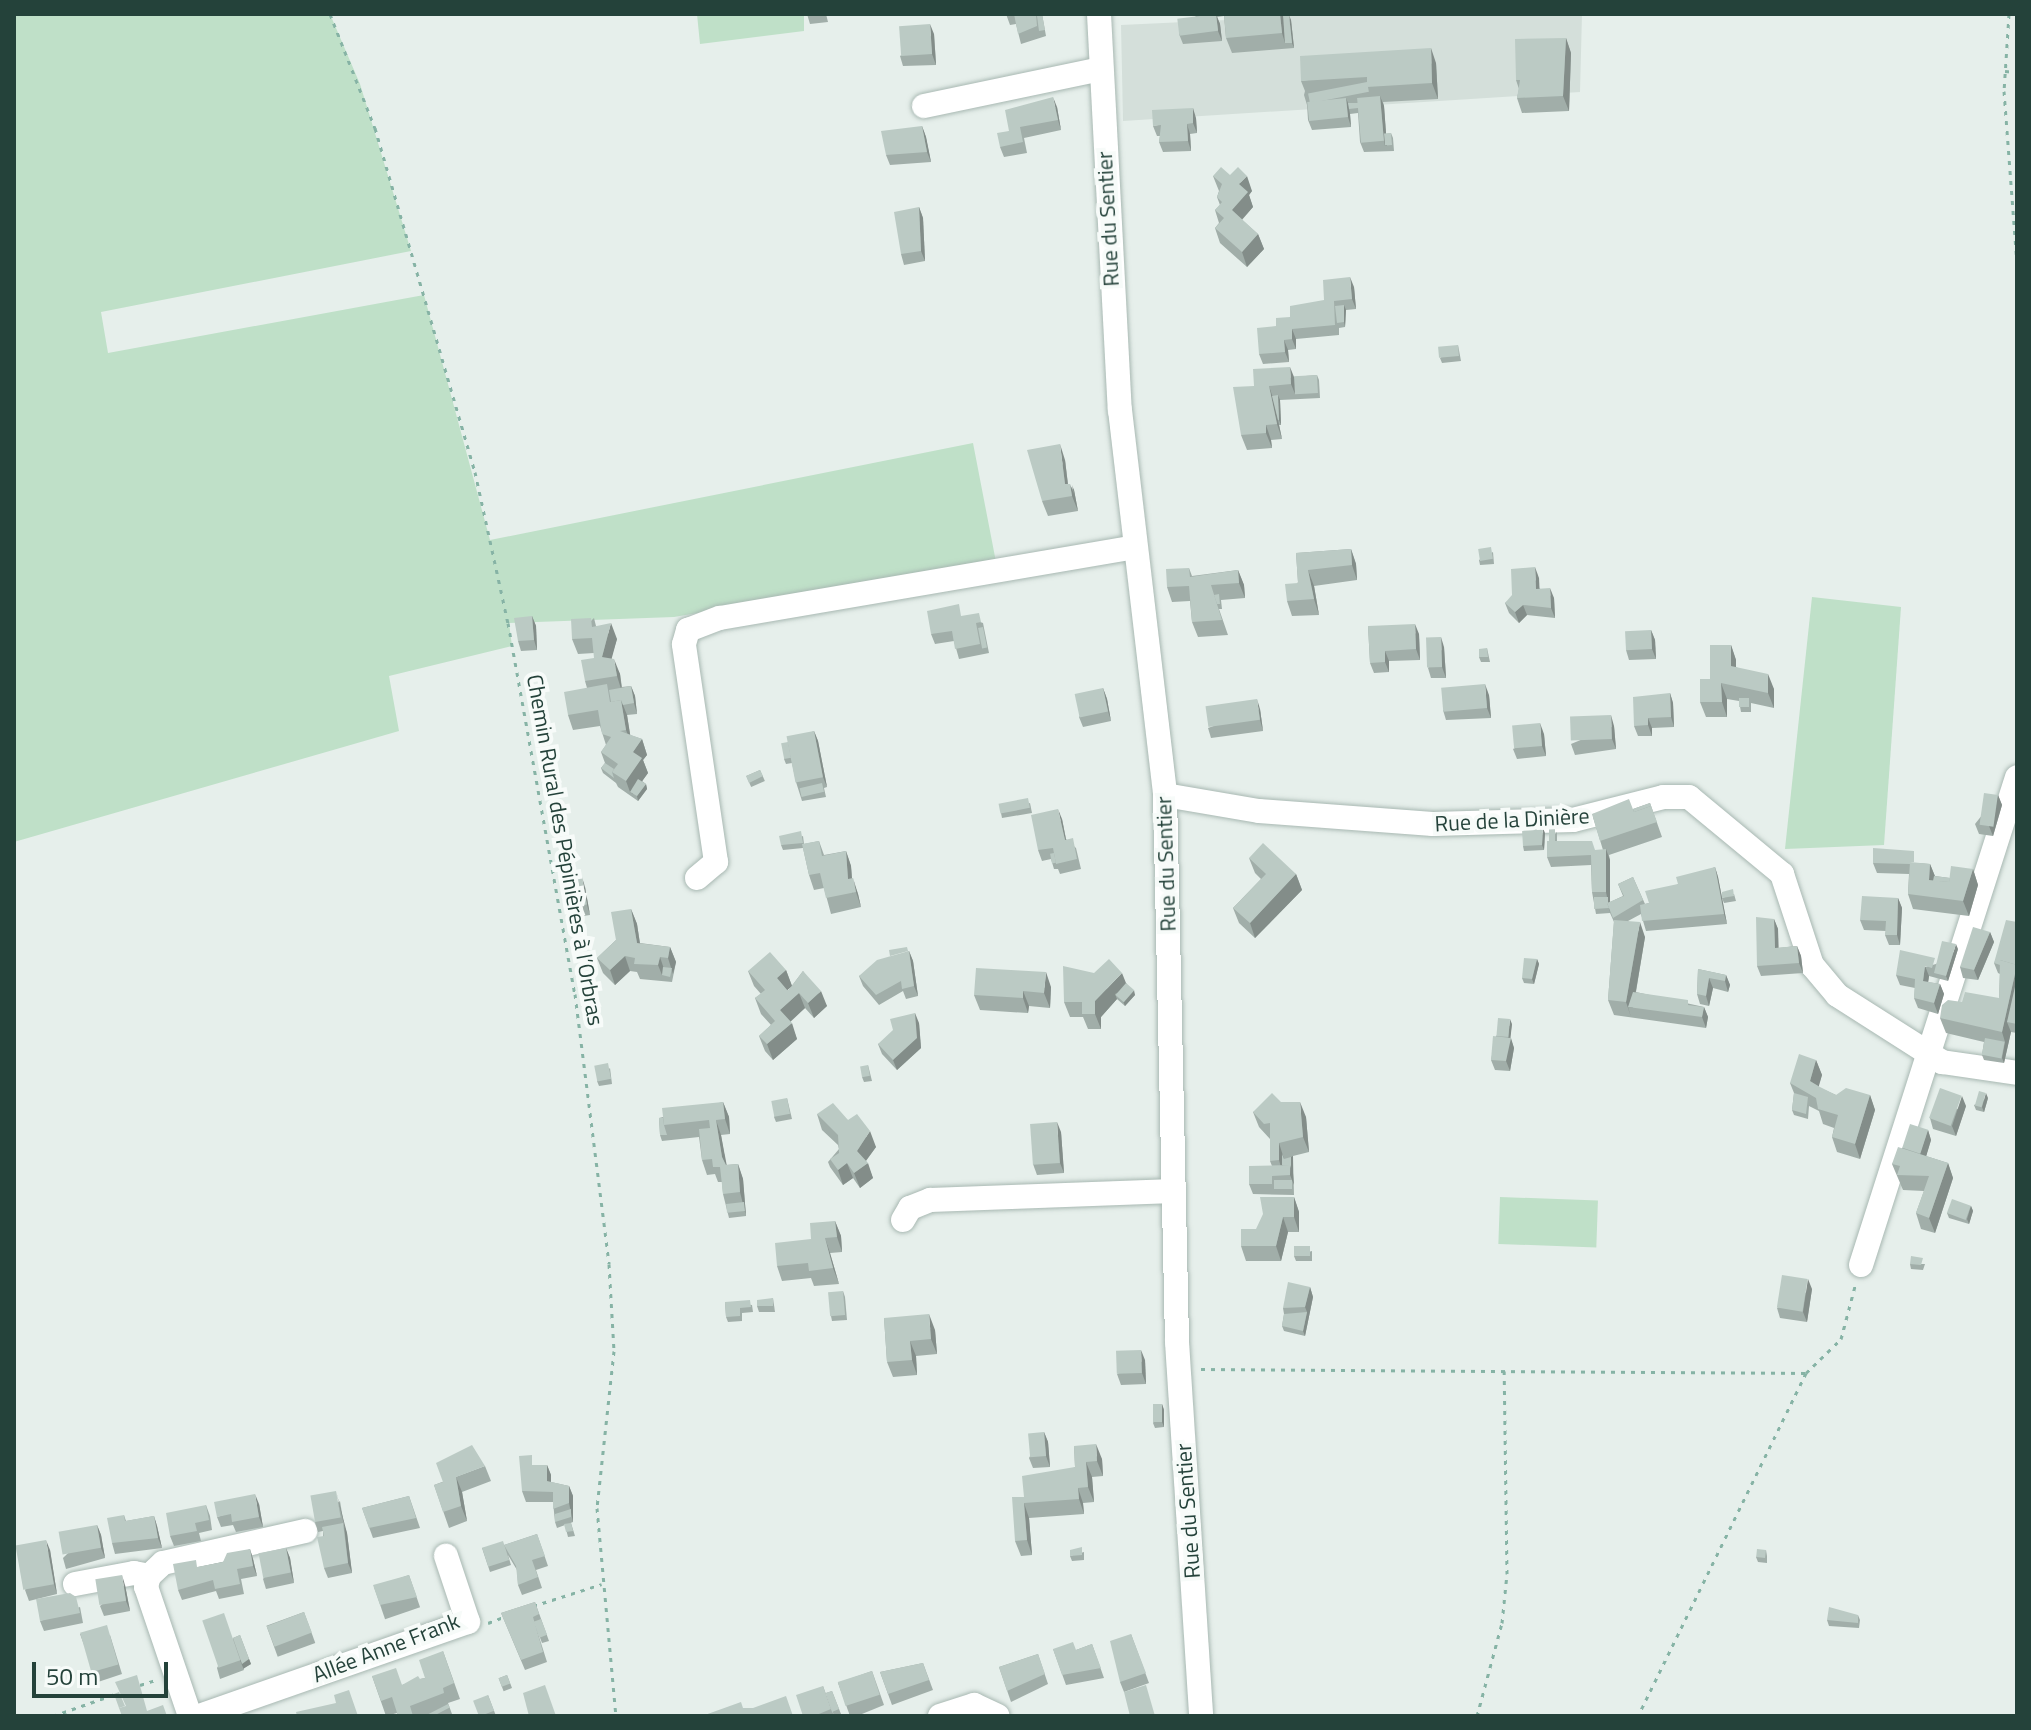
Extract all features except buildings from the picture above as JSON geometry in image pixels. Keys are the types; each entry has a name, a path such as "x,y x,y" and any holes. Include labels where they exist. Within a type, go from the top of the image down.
{"street":[{"name":"Rue du Sentier","path":"1099,14 1109,260 1134,547 1165,795 1177,1342 1201,1716"},
{"path":"924,106 1101,69"},
{"path":"697,878 716,862 684,644 688,630 709,620 1134,547"},
{"path":"1861,1265 1931,1057 2017,777"},
{"name":"Rue de la Dinière","path":"1165,795 1259,811 1433,824 1573,820 1663,797 1689,797 1782,874 1812,965 1826,986 1931,1057 2017,1073"},
{"path":"903,1220 910,1208 930,1200 1174,1191"},
{"path":"190,1716 146,1587 149,1576 163,1563 305,1531"},
{"name":"Allée Anne Frank","path":"199,1716 468,1622 446,1556"},
{"path":"75,1584 134,1573 149,1576"},
{"path":"940,1716 974,1705 998,1716"}],"path":[{"name":"Chemin Rural des Pépinières à l’Orbras","path":"330,14 375,128 475,472 508,623 575,994 609,1264 614,1351 597,1508 616,1716"},
{"path":"2009,14 2004,71 2017,263"},
{"path":"2004,71 2017,72"},
{"path":"1638,1716 1806,1373 1841,1339 1861,1265"},
{"path":"1198,1383 1198,1369 1806,1373"},
{"path":"1477,1716 1502,1623 1507,1574 1504,1371"},
{"path":"522,1611 602,1584"},
{"path":"468,1622 481,1625 508,1616"},
{"path":"138,1686 175,1673"},
{"path":"53,1716 124,1691"}],"shaded area":[{"path":"1227,14 1582,14 1580,92 1123,121 1121,25 1227,20"}],"green space":[{"path":"14,14 330,14 360,84 411,251 101,312 108,353 424,295 490,540 973,443 996,562 674,617 509,623 512,646 389,676 399,731 14,842"},
{"path":"697,14 804,14 804,31 700,44"},
{"path":"1812,597 1901,607 1884,845 1785,849"},
{"path":"1500,1197 1598,1200 1596,1247 1498,1244"}]}
